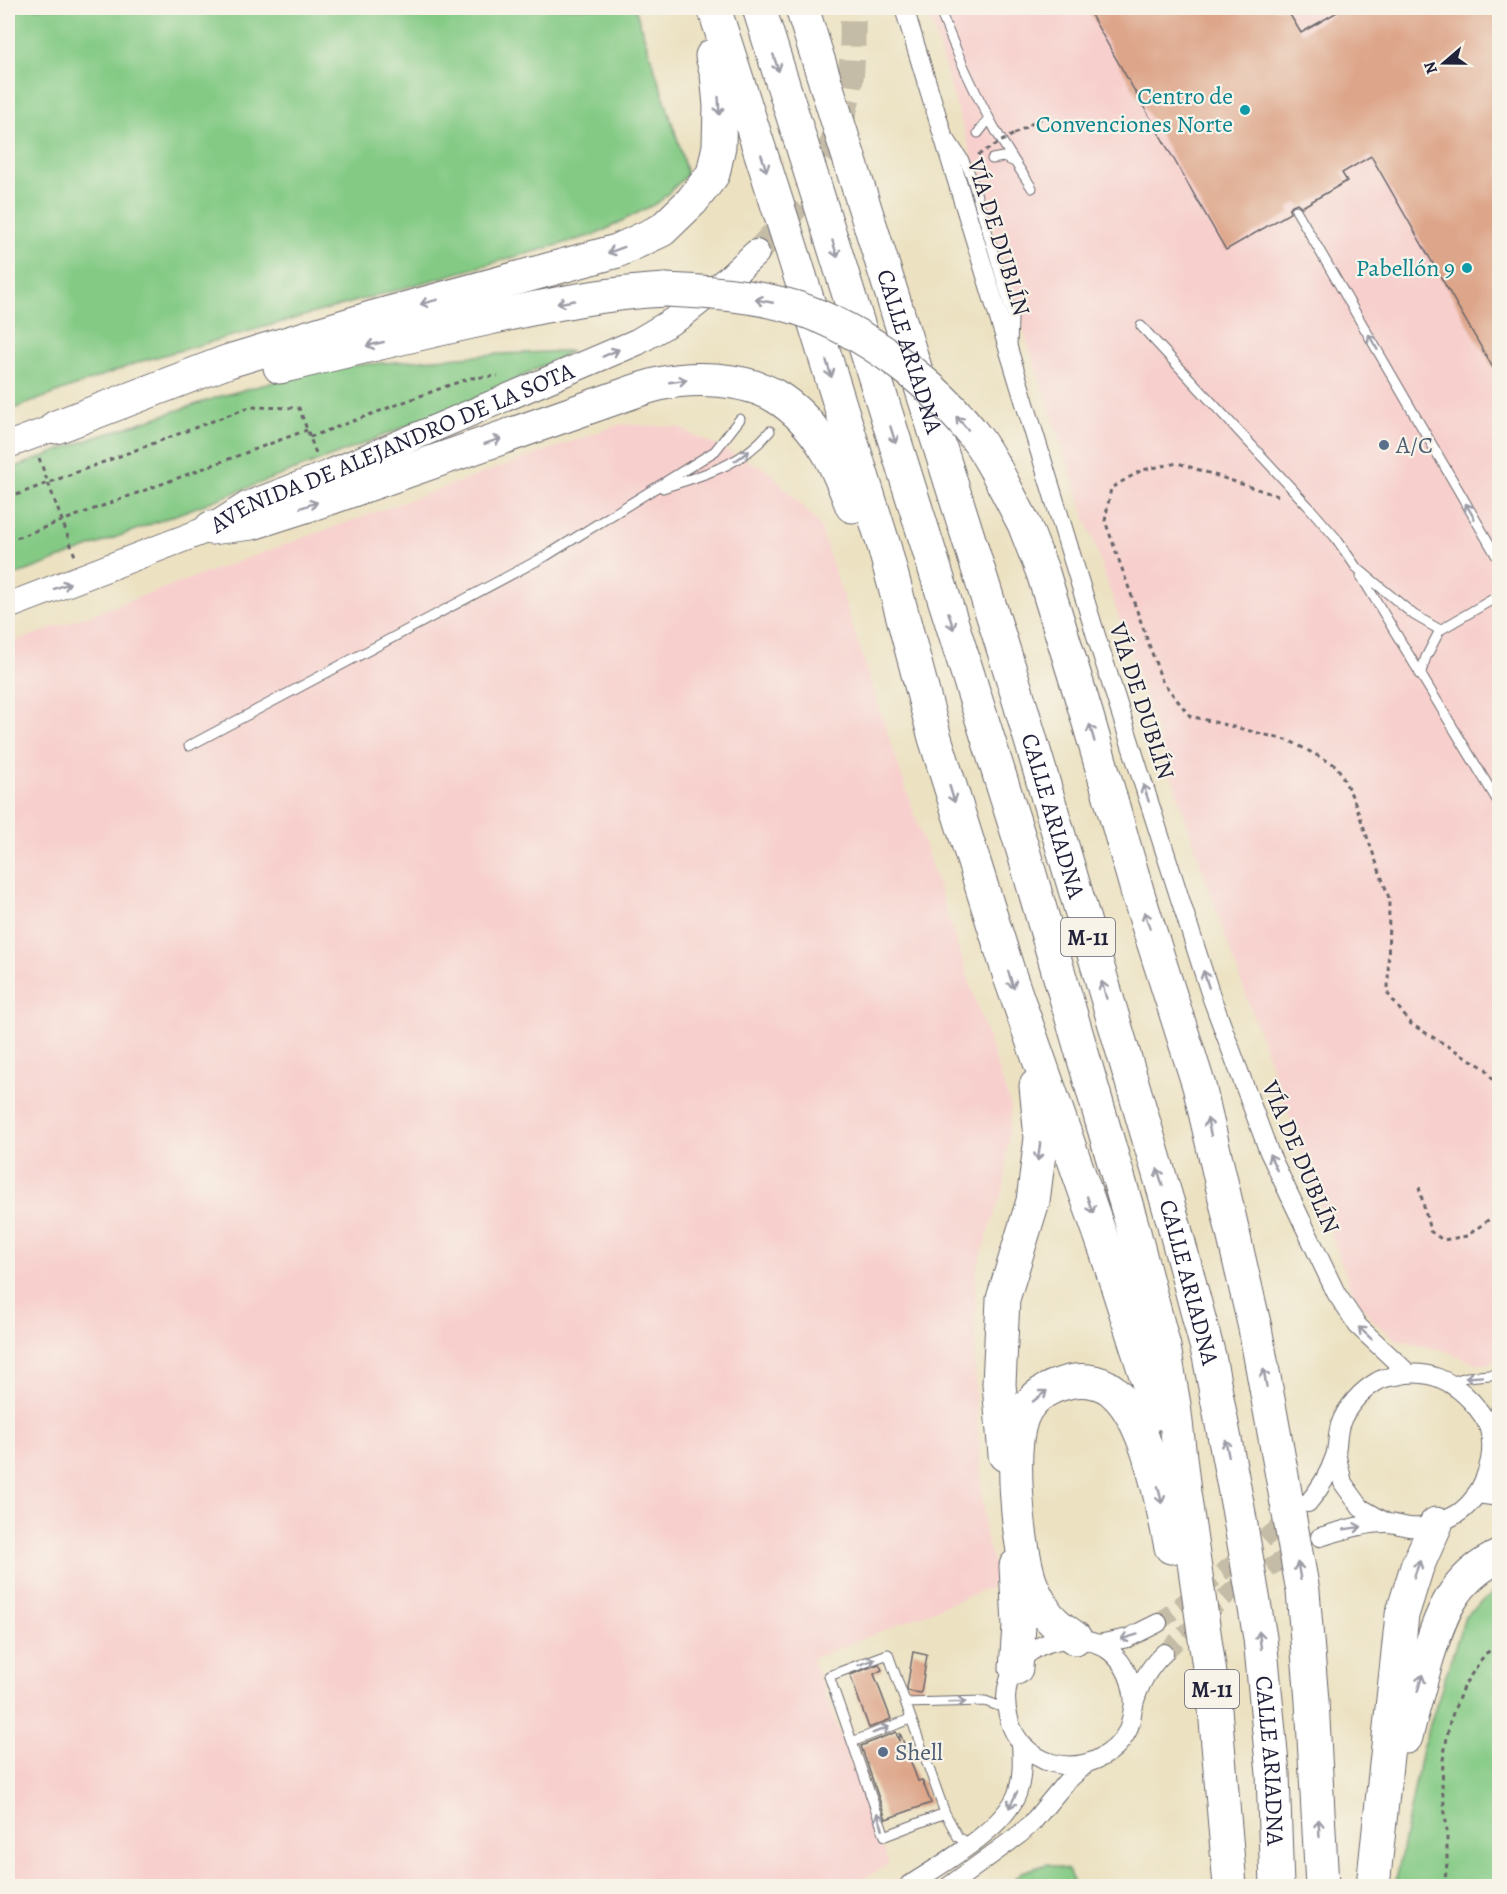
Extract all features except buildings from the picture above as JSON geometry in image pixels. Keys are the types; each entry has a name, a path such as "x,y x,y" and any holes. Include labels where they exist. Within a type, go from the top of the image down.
{"highway":[{"path":"56,427 230,362 371,318 617,251 662,230 692,201 713,174 719,146 720,106 717,74 699,8"},
{"path":"714,8 884,546 935,738 1021,1011 1106,1251 1184,1492"},
{"name":"CALLE ARIADNA","path":"759,8 1022,848 1131,1221 1164,1347 1174,1405 1215,1709 1229,1887"},
{"name":"CALLE ARIADNA","path":"802,8 1013,680 1173,1221 1209,1356 1260,1638 1273,1774 1277,1887"},
{"path":"56,427 222,381 451,326 561,302 624,292 665,290 702,292 768,301 796,308 853,333 897,361 929,388 976,438 996,470 1024,524 1043,573 1138,894 1199,1086 1255,1328 1303,1591 1312,1701 1322,1887"},
{"path":"211,528 252,523 624,394 660,384 688,380 717,380 747,385 774,395 796,411 812,428 828,452 861,528 898,645 935,738"},
{"path":"1016,1668 1019,1626 1017,1583 999,1374 1003,1299 1033,1201 1041,1138 1036,1088 1021,1011"},
{"path":"1087,1641 1053,1622 1046,1613 1030,1580 1024,1552 1015,1464 1016,1442 1020,1425 1025,1412 1035,1398 1053,1386 1083,1380 1099,1383 1115,1392 1123,1401 1133,1416 1159,1488 1198,1694 1229,1887"},
{"path":"1373,1887 1402,1615 1417,1567 1436,1524"},
{"path":"1378,1841 1436,1627 1447,1604 1460,1585 1476,1570 1500,1556"}],"street":[{"name":"VÍA DE DUBLÍN","path":"904,8 1097,639 1211,996 1269,1152 1336,1293 1358,1326 1408,1373"},
{"name":"AVENIDA DE ALEJANDRO DE LA SOTA","path":"8,606 211,528 247,505 325,475 637,342 681,316 756,253"},
{"path":"8,445 56,427"},
{"path":"1308,1503 1329,1472 1336,1454 1340,1424 1355,1398 1379,1380 1408,1373 1429,1374 1449,1382 1464,1393 1478,1409 1493,1435 1485,1476 1476,1494 1458,1513 1436,1524 1412,1527 1387,1523 1346,1529 1320,1537"},
{"path":"1336,1454 1343,1483 1361,1508 1387,1523"},
{"path":"1476,1494 1500,1497"},
{"path":"1086,1764 1060,1765 1044,1761 1021,1743 1009,1721 1006,1696 1016,1668 1029,1653 1046,1643 1063,1638 1087,1641 1128,1638 1158,1623"},
{"path":"1087,1641 1115,1657 1124,1668 1133,1692 1134,1706"},
{"path":"949,1887 1020,1834 1066,1782 1086,1764 1105,1755 1121,1741 1132,1720 1140,1687 1148,1671 1164,1653"},
{"path":"908,1887 970,1844 997,1821 1012,1804 1021,1773 1021,1743"}],"lane":[{"path":"939,8 989,119 1032,188"},
{"path":"978,133 989,119"},
{"path":"992,159 1003,157 1016,163"},
{"path":"1296,210 1500,562"},
{"path":"1141,326 1335,537 1356,567 1500,805"},
{"path":"189,746 546,556 716,452 740,419"},
{"path":"645,495 737,461 759,444 770,431"},
{"path":"1356,567 1414,615 1440,630"},
{"path":"1420,675 1426,657 1440,630 1500,595"},
{"path":"1449,1382 1467,1377 1500,1374"},
{"path":"1493,1435 1500,1399"},
{"path":"945,1814 885,1836 829,1676 888,1654 945,1814 958,1837 970,1844"},
{"path":"905,1703 985,1701 1007,1709"},
{"path":"852,1742 910,1719"}],"path":[{"path":"978,155 1047,115"},
{"path":"310,437 471,378 506,375"},
{"path":"8,498 250,407 298,408 319,461"},
{"path":"8,542 307,430"},
{"path":"39,458 75,556"},
{"path":"1308,506 1178,463 1142,470 1112,488 1106,521 1162,681 1190,716 1290,741 1337,766 1354,800 1389,898 1388,994 1411,1024 1486,1069 1500,1091"},
{"path":"1419,1187 1430,1231 1443,1240 1467,1236 1500,1211"},
{"path":"1444,1887 1447,1831 1442,1786 1443,1760 1450,1721 1463,1687 1485,1654 1500,1644"},
{"path":"1107,1887 1153,1882 1163,1887"}],"shaded area":[{"path":"927,8 1499,8 1500,1357 1486,1364 1477,1364 1446,1351 1396,1339 1376,1324 1358,1301 1349,1284 1222,928 1026,338"},
{"path":"621,424 677,427 769,471 819,524 1011,1108 1004,1186 976,1271 975,1389 985,1534 999,1584 812,1659 889,1864 852,1886 8,1886 8,644"}],"green space":[{"path":"8,8 635,8 687,175 659,202 597,234 139,362 8,411"},
{"path":"572,351 497,389 348,450 8,578 8,470 79,443 221,396 331,367"},
{"path":"1499,1588 1499,1886 1395,1886 1422,1749 1465,1616"},
{"path":"1048,1864 1068,1870 1075,1886 1004,1886 1022,1872"}],"tunnel":[{"path":"756,253 800,202 833,143 849,89 852,66 853,8"},
{"path":"1158,1623 1293,1516"},
{"path":"1164,1653 1233,1590 1320,1537"}],"place":[{"name":"Centro de Convenciones Norte","path":"1245,110"},
{"name":"Pabellón 9","path":"1467,268"},
{"name":"A/C","path":"1384,445"},
{"name":"Shell","path":"883,1752"}]}
